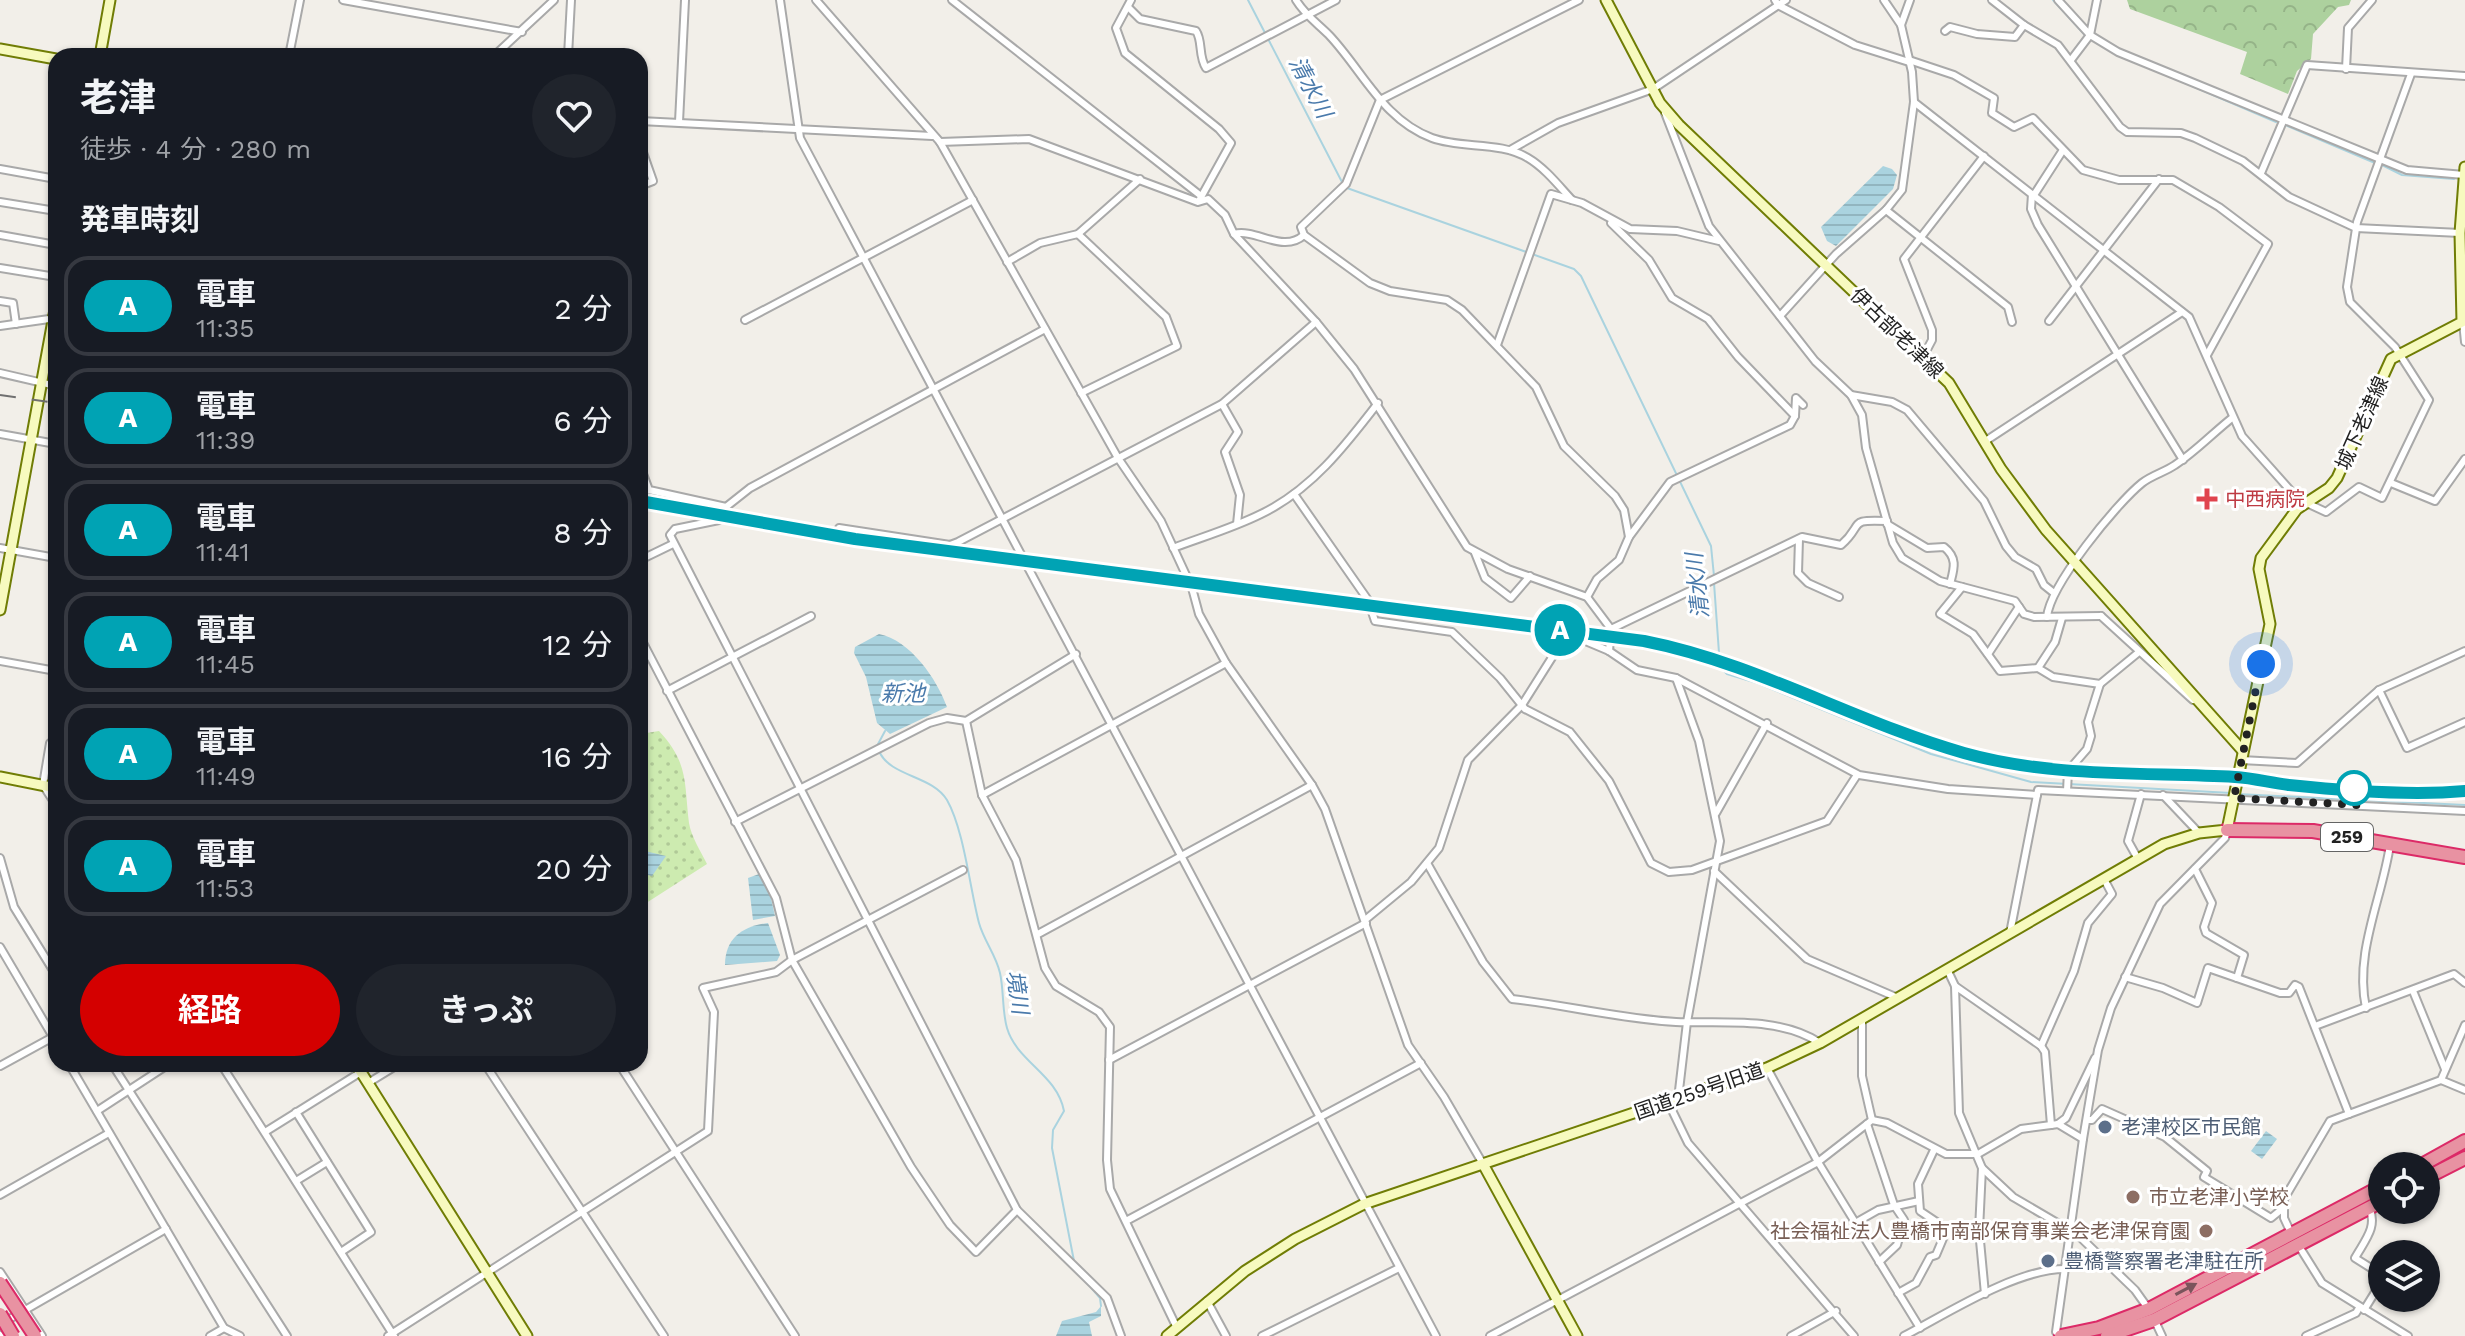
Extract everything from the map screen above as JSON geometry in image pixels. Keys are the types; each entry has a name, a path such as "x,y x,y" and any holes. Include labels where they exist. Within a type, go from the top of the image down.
{"highway":[{"name":"259","path":"2227,830 2313,831 2465,857"},
{"path":"2440,1155 2465,1141"},
{"path":"2440,1171 2465,1158"},
{"path":"2295,1240 2368,1195"},
{"path":"2107,1336 2295,1240 2368,1207"},
{"path":"0,1283 35,1336"},
{"path":"0,1314 13,1336"},
{"path":"2059,1334 2099,1328 2152,1314"},
{"path":"0,1323 2,1336"}],"main road":[{"path":"101,48 110,0"},
{"name":"伊古部老津線","path":"1606,0 1660,103 1679,125 1949,383 1984,442 2046,530 2202,703 2241,755"},
{"path":"0,49 48,58"},
{"path":"2464,322 2460,233 2465,167"},
{"name":"城下老津線","path":"2227,830 2270,624 2259,569 2261,558 2305,503 2329,488 2337,478 2391,359 2464,322"},
{"path":"0,610 5,549 48,354"},
{"path":"0,777 48,786"},
{"name":"国道259号旧道","path":"1167,1336 1207,1301 1295,1239 1364,1204 1767,1068 1820,1043 2164,844 2199,833 2227,830"},
{"path":"361,1072 527,1336"},
{"path":"1483,1164 1577,1336"}],"street":[{"path":"291,48 300,0"},
{"path":"343,0 522,32"},
{"path":"503,48 554,0"},
{"path":"568,48 571,0"},
{"path":"679,122 685,0"},
{"path":"780,0 796,129 1000,520 1027,561 1436,1336"},
{"path":"816,0 940,142 1118,458 1161,521 1192,588 1199,614 1226,663 1312,785 1325,809 1408,1045 1483,1164"},
{"path":"952,0 1200,199"},
{"path":"1296,0 1307,17 1329,35 1380,100 1403,122 1432,138 1509,151 1528,158 1572,200"},
{"path":"1200,199 1231,143 1219,129 1125,53 1116,28 1129,4 1140,19 1196,31 1200,36 1200,59 1206,68 1336,0"},
{"path":"1579,0 1380,100 1344,186 1301,227 1304,235 1370,283 1390,291 1447,300 1497,345 1536,387 1564,446 1615,496 1624,510 1629,537"},
{"path":"1509,151 1558,123 1653,89 1777,3 1786,0"},
{"path":"1780,316 1827,265 1897,199 1905,178 1914,102 1901,25 1884,0"},
{"path":"1901,25 1910,0"},
{"path":"1992,0 2024,25 2058,45 2114,120 2127,132 2181,133 2261,173 2289,197 2356,228 2460,233"},
{"path":"2058,0 2090,35 2118,52 2407,170 2464,175"},
{"path":"2071,60 2090,35 2097,0"},
{"path":"2346,69 2348,28 2372,0"},
{"path":"1777,3 1855,45 1954,75 1994,98 1992,113 2014,127 2033,118 2083,170 2141,183 2173,180 2219,207 2268,244 2207,356"},
{"path":"1945,31 1950,27 1977,34 2015,37 2024,25"},
{"path":"2261,173 2307,65 2465,76"},
{"path":"1914,102 2182,312 2194,326 2242,436 2305,503 2326,512 2359,487 2382,498 2429,400 2399,353 2350,302 2347,287 2356,228 2411,74"},
{"path":"1660,103 1709,226 1815,361 1851,395 1862,415 1866,448 1887,522 1902,558 1950,584 2015,601 2034,617 2101,616 2192,700 2202,703"},
{"path":"648,121 933,137"},
{"path":"940,142 1029,139 1140,179 1208,199 1225,215 1234,234 1316,322 1378,403 1467,547 1530,576 1587,597 1611,629 1609,651"},
{"path":"2063,150 2033,194 2031,209 2075,287 2183,460"},
{"path":"1923,357 1932,340 1932,330 1904,259 1984,156"},
{"path":"648,167 653,181 648,183"},
{"path":"0,169 48,178"},
{"path":"1007,262 1040,243 1078,234 1140,179"},
{"path":"2049,321 2159,179"},
{"path":"1497,345 1548,196 1554,194 1572,200 1630,229 1677,231 1719,241"},
{"path":"745,320 973,200"},
{"path":"0,202 48,210"},
{"path":"1886,210 2008,307 2012,322"},
{"path":"1609,219 1623,238 1649,260 1672,298 1708,319 1738,357 1795,416"},
{"path":"1234,234 1243,231 1281,241 1299,240 1304,235"},
{"path":"1078,234 1166,317 1177,346 1081,393"},
{"path":"0,235 48,244"},
{"path":"0,268 48,276"},
{"path":"0,301 13,303 16,324"},
{"path":"1984,442 2182,312"},
{"path":"0,326 48,319"},
{"path":"839,528 950,545 1222,404 1316,322"},
{"path":"2464,322 2465,342"},
{"path":"1045,329 750,488 726,507 719,520 675,529 670,535 1017,1210 1107,1298 1121,1336"},
{"path":"0,373 48,385"},
{"path":"1851,395 1892,402 1907,410 1984,501 2015,557 2036,569 2044,585 2054,593"},
{"path":"1587,597 1597,579 1619,560 1629,537 1674,480 1790,425 1795,416 1796,398 1803,405"},
{"path":"1173,548 1264,513 1294,494 1344,447 1378,403"},
{"path":"1222,404 1238,432 1225,452 1240,495 1237,524"},
{"path":"2047,617 2054,593 2132,491 2146,479 2183,460 2232,418"},
{"path":"0,434 48,443"},
{"path":"2391,483 2435,501 2465,459"},
{"path":"648,487 660,495 726,507"},
{"path":"1294,494 1368,600 1375,621 1452,632 1500,678 1522,705 1540,719 1566,728 1609,781 1651,863 1678,872 1716,862 1827,821 1857,775"},
{"path":"1611,629 1799,539 1841,545 1861,520 1887,522 1927,548 1944,547 1952,553 1955,562 1950,584"},
{"path":"1799,539 1798,573 1808,583 1839,597"},
{"path":"648,556 673,544"},
{"path":"5,549 48,557"},
{"path":"1475,553 1485,578 1511,598 1530,576"},
{"path":"1962,587 1940,614 1965,627 2000,671 2038,668 2053,677 2100,684"},
{"path":"2101,616 2110,600"},
{"path":"1988,654 2019,607"},
{"path":"667,691 811,616"},
{"path":"2038,668 2055,642 2062,618"},
{"path":"1109,1060 1365,921 1411,882 1439,848 1468,760 1522,705 1563,640 1571,635 1609,651 1637,670 1676,678 1767,723 1857,775 1948,789 2037,795"},
{"path":"2241,755 2297,763 2379,690 2465,651"},
{"path":"2067,791 2071,765 2087,749 2091,736 2088,722 2100,684 2139,652"},
{"path":"648,653 776,898 792,960 911,1167 950,1225 976,1252 1017,1210"},
{"path":"735,822 929,723 947,718 966,721 1076,654"},
{"path":"0,661 48,670"},
{"path":"982,795 1226,663"},
{"path":"1676,678 1699,741 1720,841 1673,1100 1688,1143 1836,1311 1854,1336"},
{"path":"2379,690 2407,748 2465,722"},
{"path":"966,721 982,795 1016,860 1038,934 1042,960 1052,980 1066,994 1108,1020 1112,1042 1109,1060 1110,1189 1177,1328"},
{"path":"1716,813 1767,723"},
{"path":"48,755 43,785 48,793"},
{"path":"1038,934 1312,785"},
{"path":"2010,933 2038,790 2163,795 2235,794 2465,811"},
{"path":"2138,859 2128,841 2141,794"},
{"path":"2163,795 2199,833"},
{"path":"1490,1336 1818,1162 1869,1122 1887,1123 1934,1150 1978,1154 2021,1129 2055,1124 2066,1118 2098,1050 2111,1008 2160,904 2225,838 2227,830"},
{"path":"2366,1008 2361,986 2371,917 2384,886 2390,845"},
{"path":"0,858 14,907 48,962"},
{"path":"1427,863 1506,996 1687,1022 1756,1024 1809,1036 1820,1043"},
{"path":"2195,869 2212,903 2204,927 2206,933 2244,955 2237,978"},
{"path":"226,1072 391,1335 486,1270 709,1129 714,1012 703,988 776,972 792,960 963,870"},
{"path":"1714,871 1807,959 1898,998"},
{"path":"2041,1046 2074,971 2088,923 2112,894 2104,879"},
{"path":"0,947 48,1029"},
{"path":"2125,977 2163,988 2197,1003 2208,968 2285,994 2295,985 2299,987 2349,1114"},
{"path":"1947,969 1955,986 1959,1113 1982,1168 1979,1230 1985,1294"},
{"path":"2315,1026 2454,974 2465,983"},
{"path":"1955,986 2041,1046 2045,1052 2055,1124"},
{"path":"2413,991 2446,1070"},
{"path":"1862,1018 1861,1063 1869,1122 1894,1205 1904,1220 1897,1245 1879,1262"},
{"path":"2441,1080 2465,1025"},
{"path":"0,1066 48,1042"},
{"path":"2059,1334 2070,1228 2098,1050"},
{"path":"1126,1221 1322,1119 1421,1063"},
{"path":"1767,1068 1818,1162 1920,1328"},
{"path":"74,1072 224,1328 240,1336"},
{"path":"117,1072 287,1336"},
{"path":"97,1111 156,1072"},
{"path":"265,1132 352,1072"},
{"path":"368,1083 386,1072"},
{"path":"490,1072 664,1336"},
{"path":"624,1072 795,1336"},
{"path":"2408,1336 2362,1309 2313,1274 2282,1209 2284,1199 2330,1121 2441,1080 2465,1090"},
{"path":"2087,1120 2092,1120 2102,1109 2165,1137 2207,1171 2204,1177 2271,1218 2282,1209"},
{"path":"296,1112 371,1232 341,1252"},
{"path":"2055,1124 2083,1139"},
{"path":"0,1195 109,1133"},
{"path":"1934,1150 1918,1184 1924,1215 1947,1229 1979,1230"},
{"path":"296,1181 327,1162"},
{"path":"1982,1168 2013,1197 2070,1228 2135,1290 2152,1314 2162,1336"},
{"path":"1855,1223 1894,1205 1903,1207 1919,1201"},
{"path":"2368,1268 2355,1258 2374,1224"},
{"path":"0,1323 166,1229"},
{"path":"1898,1293 1916,1283 1930,1257 1936,1255 1947,1229"},
{"path":"1262,1336 1399,1268"},
{"path":"1904,1336 1985,1294 2046,1269 2065,1269"},
{"path":"0,1272 42,1336"},
{"path":"2306,1336 2356,1313 2368,1300"},
{"path":"1207,1301 1226,1336"},
{"path":"1791,1336 1836,1311"},
{"path":"210,1336 224,1328"}],"green space":[{"path":"2127,0 2351,0 2349,5 2338,7 2313,34 2311,59 2297,71 2288,94 2240,74 2247,52 2130,9"},
{"path":"659,731 676,753 683,774 690,828 707,864 648,902 648,733"}],"water":[{"path":"1883,166 1897,175 1893,189 1836,246 1827,241 1821,227"},
{"name":"新池","path":"879,634 912,652 937,685 947,707 890,734 877,723 866,677 854,653 855,647"},
{"path":"648,852 666,856 652,876 648,875"},
{"path":"759,874 770,894 775,916 753,920 748,878"},
{"path":"768,923 780,955 777,961 725,965 728,947 737,935 743,930"},
{"path":"2266,1131 2277,1139 2262,1159 2251,1151"},
{"path":"2210,1249 2216,1261 2194,1271 2189,1260"},
{"path":"1101,1306 1101,1316 1089,1322 1092,1336 1056,1336 1062,1321 1096,1312"}],"waterway":[{"name":"清水川","path":"1248,0 1343,184"},
{"path":"2053,0 2085,35"},
{"path":"2092,40 2111,51"},
{"path":"2150,68 2276,122"},
{"path":"2285,125 2375,163"},
{"path":"2382,165 2402,175 2454,179"},
{"name":"清水川","path":"1347,188 1574,269 1581,276 1711,546 1714,576"},
{"name":"清水川","path":"1714,583 1720,667 1727,674 1757,683 1931,754 2031,782 2231,793"},
{"name":"境川","path":"877,746 885,731"},
{"name":"境川","path":"879,751 892,766 932,785 947,800 953,813 979,923 1000,973 1007,1028 1019,1050 1054,1087 1064,1111 1053,1130 1052,1148 1074,1261"},
{"name":"清水川","path":"2237,794 2465,805"},
{"name":"境川","path":"1076,1270 1100,1298 1101,1306"}],"railway":[{"path":"0,395 48,402"},
{"path":"648,502 855,539 1644,641 1726,663 1924,740 1964,753 2031,767 2249,778 2289,785 2377,792 2465,791"}],"train":[{"name":"A","path":"648,502 855,539 1644,641 1735,664 1923,740 2010,764 2068,771 2237,777 2289,785 2438,793 2465,791"}],"place":[{"name":"中西病院","path":"2207,499"},
{"name":"老津校区市民館","path":"2105,1127"},
{"name":"市立老津小学校","path":"2133,1197"},
{"name":"社会福祉法人豊橋市南部保育事業会老津保育園","path":"2206,1231"},
{"name":"豊橋警察署老津駐在所","path":"2048,1261"}],"route":[{"path":"2261,664 2234,798 2358,805 2354,788"}]}
